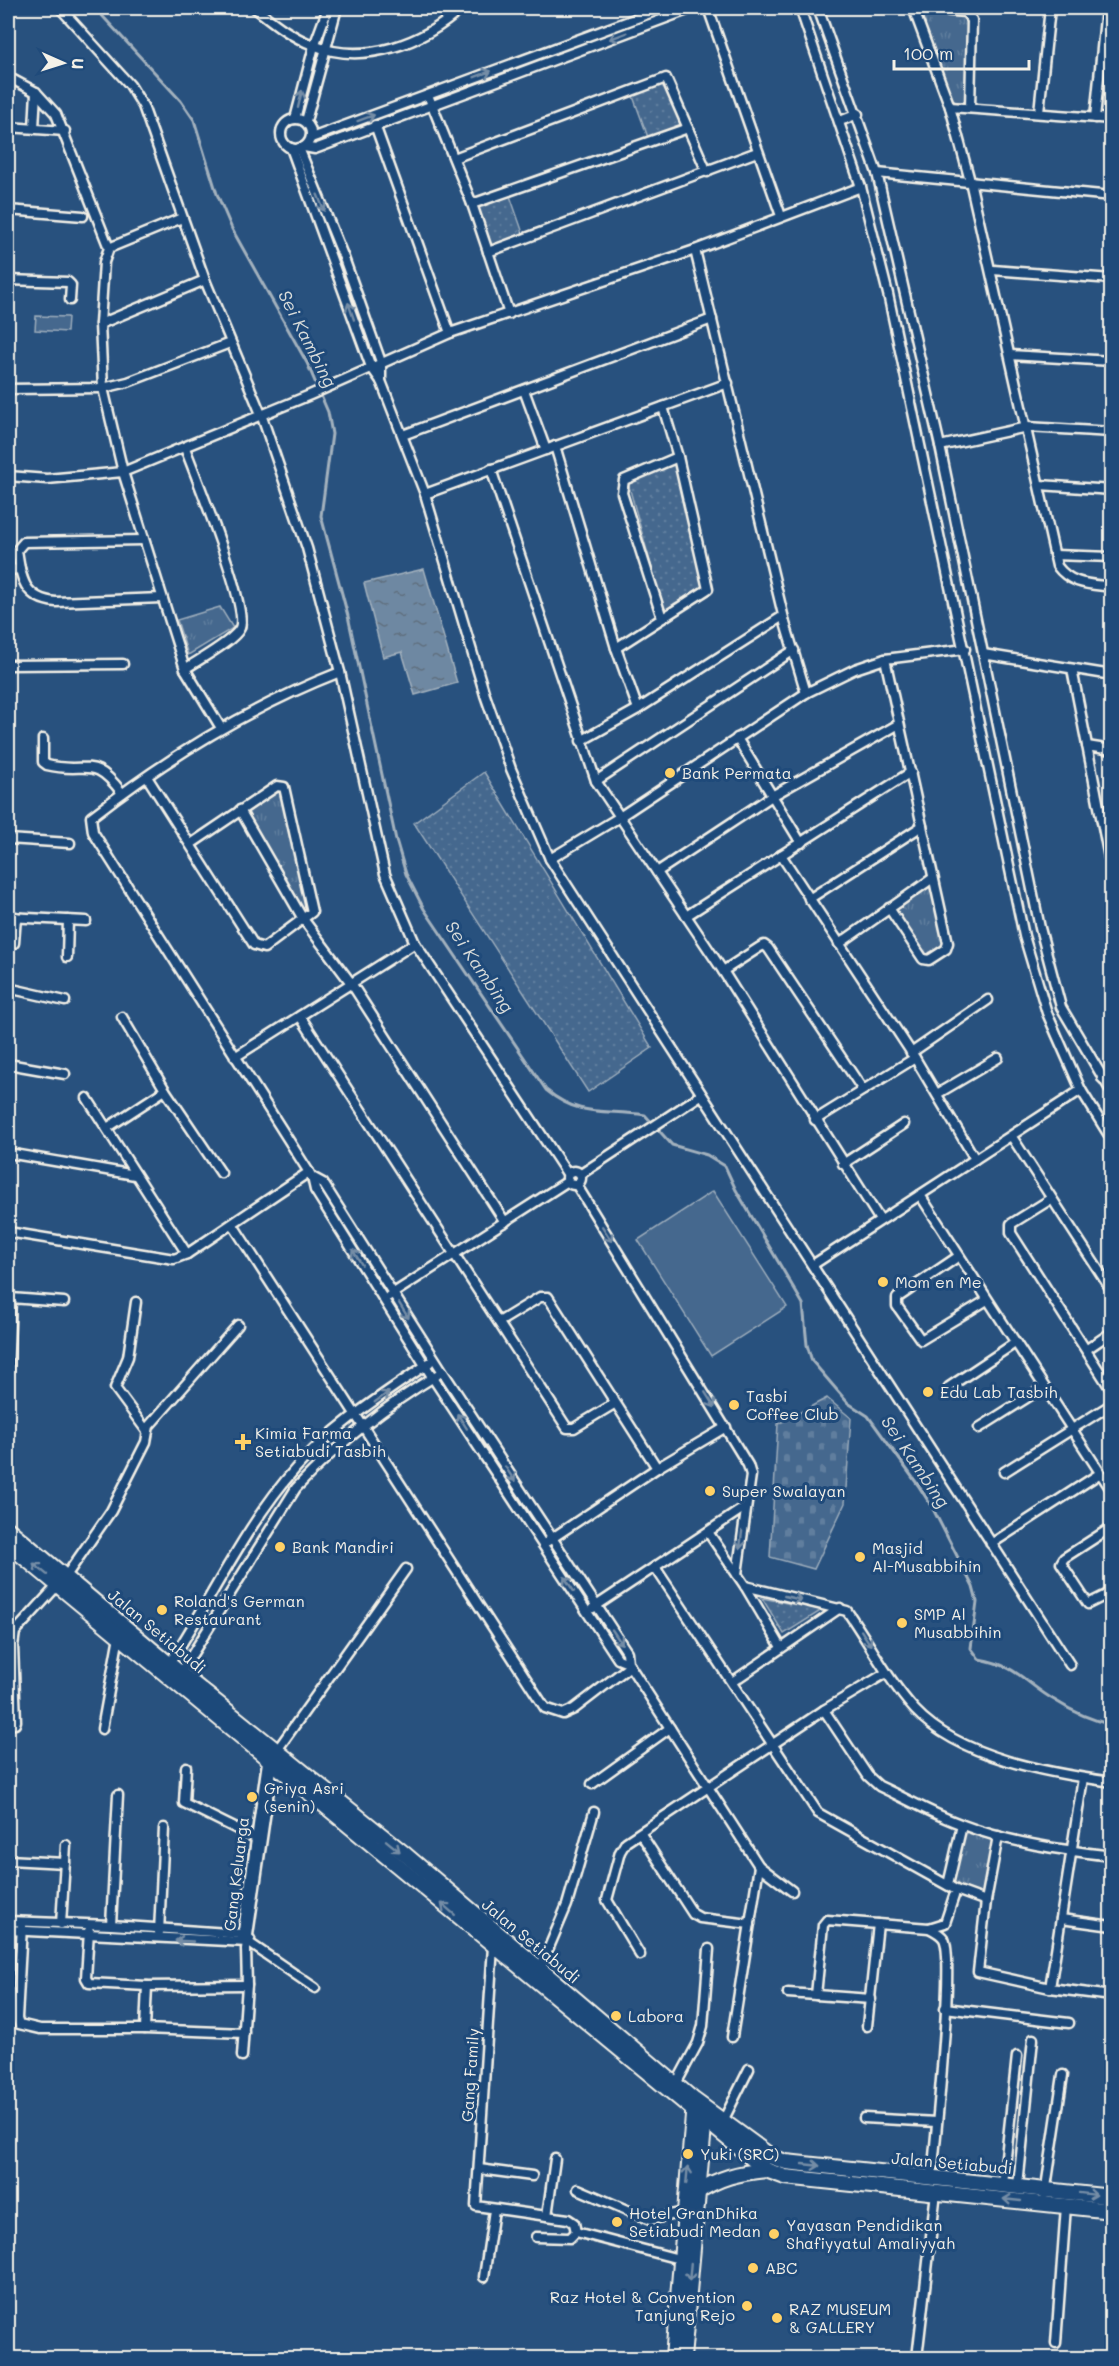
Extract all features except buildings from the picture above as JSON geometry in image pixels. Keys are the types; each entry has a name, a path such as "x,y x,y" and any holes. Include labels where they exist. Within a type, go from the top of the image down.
{"main road":[{"name":"Jalan Setiabudi","path":"8,1528 119,1636 178,1678 406,1855 720,2127 766,2170 785,2177 1112,2211"},
{"name":"Jalan Setiabudi","path":"8,1544 63,1581 166,1669"},
{"name":"Jalan Setiabudi","path":"274,1753 493,1946 676,2090"},
{"path":"676,2090 685,2115 690,2146"},
{"path":"673,2358 683,2212 690,2146 699,2110"},
{"path":"683,2358 696,2193 699,2110"},
{"name":"Jalan Setiabudi","path":"720,2127 772,2157 786,2162 1112,2197"},
{"path":"696,2193 713,2181 732,2174 766,2170"}],"street":[{"path":"60,8 111,62 139,99 205,280 261,414 307,548 340,672 385,873 415,943 571,1180 726,1427 750,1470 737,1574"},
{"path":"255,8 285,31 314,46 358,53 397,47 419,38 462,8"},
{"path":"295,118 314,46 328,8"},
{"path":"306,122 324,48 337,8"},
{"path":"298,148 311,138 664,8"},
{"path":"311,138 311,129 306,122 295,118 288,121 282,128 282,139 298,148 315,149 693,8"},
{"path":"708,8 781,216"},
{"path":"800,8 861,187 888,294 950,576 1024,936 1047,1013 1081,1090 1112,1140"},
{"path":"819,8 877,173 940,446 1040,928 1061,1007 1112,1093"},
{"path":"970,108 972,20 970,15 965,12 915,8 950,107 993,270 1054,555 1064,575 1079,583 1112,587"},
{"path":"1039,112 1050,8"},
{"path":"1095,117 1106,8"},
{"path":"547,50 551,62"},
{"path":"8,77 36,92 52,107 65,131 109,248 104,262 100,324 103,388 123,472 185,669 221,728"},
{"path":"454,158 662,77 668,81 707,172"},
{"path":"34,128 36,92"},
{"path":"428,95 472,204 509,314"},
{"path":"950,107 1112,119"},
{"path":"840,121 858,114"},
{"path":"375,125 450,333"},
{"path":"8,127 65,131"},
{"path":"472,204 688,128"},
{"path":"298,148 344,258 381,362 381,381"},
{"path":"298,148 334,262 371,366 381,381 425,494 485,696 511,769 550,859 701,1095 814,1264 932,1455 1070,1665"},
{"path":"488,252 757,152"},
{"path":"877,173 1112,196"},
{"path":"8,476 47,479 123,472 327,388 371,366 450,333 695,250 861,187"},
{"path":"8,210 83,216"},
{"path":"109,248 182,218"},
{"path":"695,250 783,616 806,693"},
{"path":"334,262 344,258"},
{"path":"993,270 1112,279"},
{"path":"8,280 68,282 71,285 70,300"},
{"path":"100,324 205,280"},
{"path":"888,294 904,290"},
{"path":"403,435 712,319"},
{"path":"8,389 103,388 128,382 230,343"},
{"path":"1010,355 1112,361"},
{"path":"425,494 728,383"},
{"path":"524,390 550,448 638,709"},
{"path":"616,648 708,589 678,457 663,407"},
{"path":"940,446 1027,427 1112,432"},
{"path":"185,448 233,585 242,623 239,631 185,669"},
{"path":"663,618 622,493 622,484 624,480 678,457"},
{"path":"491,469 596,782 618,818 723,971 880,1220"},
{"path":"1040,486 1112,490"},
{"path":"144,540 24,542 17,550 20,569 30,592 39,600 56,602 162,598"},
{"path":"1054,555 1112,557"},
{"path":"8,570 20,569"},
{"path":"950,576 966,571"},
{"path":"581,741 638,709 783,616"},
{"path":"550,859 618,818 806,693 855,669 885,659 965,649"},
{"path":"596,782 794,650"},
{"path":"983,654 1112,675"},
{"path":"885,659 948,943 946,949 929,960 923,959 889,908"},
{"path":"8,665 123,664"},
{"path":"1072,669 1112,873"},
{"path":"340,672 295,690 221,728 122,793 91,817 93,832 311,1175 315,1190 425,1366 618,1659 629,1665"},
{"path":"657,872 772,796 899,724"},
{"path":"982,730 999,726"},
{"path":"737,738 801,843"},
{"path":"43,740 43,762 47,765 99,769 122,793"},
{"path":"1087,746 1112,750"},
{"path":"686,916 911,772"},
{"path":"147,777 258,948 264,948 312,910 284,787 277,786 191,844"},
{"path":"240,810 303,919 351,983 505,1222"},
{"path":"1101,818 1112,819"},
{"path":"809,899 922,826"},
{"path":"8,839 70,843"},
{"path":"781,855 913,1055 975,1159"},
{"path":"839,944 933,878"},
{"path":"14,943 12,917 86,921"},
{"path":"67,957 68,920"},
{"path":"235,1057 415,943"},
{"path":"723,971 760,947 764,945 768,948 862,1090"},
{"path":"8,988 65,1000"},
{"path":"815,1120 913,1055 988,1000"},
{"path":"1047,1013 1061,1007"},
{"path":"300,1016 453,1256 568,1429 574,1428 614,1404"},
{"path":"122,1017 165,1090 221,1173"},
{"path":"937,1094 998,1058"},
{"path":"8,1064 65,1074"},
{"path":"1102,1078 1112,1072"},
{"path":"107,1128 165,1090"},
{"path":"814,1264 1081,1090"},
{"path":"384,1300 571,1180 576,1171 581,1174 701,1095"},
{"path":"87,1098 187,1254"},
{"path":"843,1164 904,1124"},
{"path":"1012,1137 1112,1291"},
{"path":"8,1153 135,1175"},
{"path":"8,1232 171,1259 187,1254 311,1175"},
{"path":"311,1175 323,1183 443,1372 627,1652 629,1665 759,1866 792,1891"},
{"path":"920,1195 1112,1491"},
{"path":"1051,1199 1011,1224 1010,1231 1112,1391"},
{"path":"233,1225 545,1708 563,1714 574,1709 629,1665"},
{"path":"959,1256 897,1298 896,1304 902,1314 921,1341 987,1300"},
{"path":"499,1322 540,1297 548,1297 614,1404 657,1468"},
{"path":"8,1373 11,1298 64,1302"},
{"path":"8,1725 15,1724 16,1721 14,1636 63,1581 111,1510 146,1442 146,1430 114,1388 128,1357 136,1302"},
{"path":"146,1430 238,1325"},
{"path":"1087,1349 1112,1332"},
{"path":"949,1387 1015,1343"},
{"path":"166,1669 259,1519 297,1467 356,1415 435,1359"},
{"path":"178,1678 296,1488 321,1462 363,1426 443,1372"},
{"path":"979,1428 1044,1387"},
{"path":"1004,1472 1112,1404"},
{"path":"542,1545 657,1468 726,1427"},
{"path":"992,1544 1099,1474"},
{"path":"587,1611 745,1507"},
{"path":"259,1519 270,1527"},
{"path":"1112,1527 1064,1558 1061,1563 1088,1604 1112,1592"},
{"path":"708,1532 745,1586 781,1647"},
{"path":"239,1551 250,1559"},
{"path":"655,1568 818,1814 948,1885 986,1901"},
{"path":"274,1753 406,1569"},
{"path":"745,1586 847,1611 868,1640 886,1673 916,1710 953,1739 1007,1760 1083,1778 1112,1782"},
{"path":"732,1682 840,1608"},
{"path":"102,1729 119,1636"},
{"path":"640,1955 607,1900 622,1847 824,1710 886,1673"},
{"path":"824,1710 873,1782 963,1825 998,1836 1070,1852 1112,1856"},
{"path":"592,1784 670,1728"},
{"name":"Gang Keluarga","path":"242,2056 247,1985 247,1941 259,1839 274,1753"},
{"path":"186,1767 184,1802 259,1839"},
{"path":"1050,1988 1083,1778"},
{"path":"111,1925 118,1795"},
{"path":"539,1971 567,1905 594,1812"},
{"path":"948,1885 963,1825"},
{"path":"159,1939 164,1828"},
{"path":"641,1834 693,1914 700,1918 750,1924"},
{"path":"998,1836 986,1901 977,1967 979,1974 1050,1988 1112,1996"},
{"path":"61,1924 66,1845"},
{"path":"8,1860 65,1863"},
{"path":"732,2037 759,1866"},
{"path":"932,2178 945,2008 945,1923 954,1896"},
{"path":"816,1995 825,1922 830,1919 929,1928 945,1923"},
{"path":"1061,1919 1112,1926"},
{"path":"8,1921 22,1927 89,1935 247,1941"},
{"path":"8,1930 61,1924 111,1925 247,1941 315,1988"},
{"path":"867,2026 878,1924"},
{"path":"90,1925 86,1978 88,1982 147,1986 247,1985"},
{"path":"22,1927 17,2018 19,2024 40,2029 146,2029 244,2033"},
{"path":"929,1928 945,1941"},
{"name":"Gang Family","path":"493,1946 476,2206 494,2210"},
{"path":"676,2090 701,2034 709,1949"},
{"path":"146,2029 147,1986"},
{"path":"788,1993 871,1999"},
{"path":"945,2008 1069,2023"},
{"path":"1112,2033 1112,2051"},
{"path":"1018,2186 1033,2039"},
{"path":"1003,2184 1017,2056"},
{"path":"720,2127 749,2069"},
{"path":"1044,2203 1063,2074"},
{"path":"864,2118 936,2122"},
{"path":"547,2216 555,2159"},
{"path":"479,2169 532,2176"},
{"path":"579,2189 650,2220 683,2212"},
{"path":"917,2358 936,2192"},
{"path":"1056,2343 1066,2206"},
{"path":"484,2277 494,2210 571,2221 576,2232"},
{"path":"576,2232 679,2259"},
{"path":"536,2237 570,2238 576,2232"}],"green space":[{"path":"964,14 971,22 965,102 949,102 921,15"},
{"path":"665,78 684,129 649,140 631,91"},
{"path":"509,193 524,236 491,248 475,207"},
{"path":"36,316 68,317 67,332 35,330"},
{"path":"677,460 707,583 664,611 628,483"},
{"path":"220,607 233,628 188,655 177,620"},
{"path":"484,772 652,1048 588,1092 414,823"},
{"path":"282,787 310,913 303,918 242,811"},
{"path":"933,879 946,944 924,958 890,909"},
{"path":"713,1191 787,1307 711,1356 638,1240"},
{"path":"827,1398 851,1418 845,1503 814,1569 770,1557 778,1424"},
{"path":"762,1598 822,1610 784,1634"},
{"path":"962,1828 995,1836 984,1895 950,1885"}],"water":[{"path":"424,569 457,683 415,695 402,652 383,657 364,583"}],"waterway":[{"name":"Sei Kambing","path":"95,8 181,101 194,120 217,194 232,229 307,363 328,412 332,434 321,516 348,616 396,840 406,874 424,909 546,1090 558,1099 581,1109 645,1115 672,1145 707,1155 725,1166 736,1190 803,1304 807,1345 812,1361 848,1403 868,1416 918,1485 932,1507 973,1587 977,1602 971,1648 979,1659 1013,1671 1069,1709 1112,1725"}],"place":[{"name":"Bank Permata","path":"670,773"},
{"name":"Mom en Me","path":"883,1282"},
{"name":"Edu Lab Tasbih","path":"928,1392"},
{"name":"Tasbi Coffee Club","path":"734,1405"},
{"name":"Kimia Farma Setiabudi Tasbih","path":"243,1442"},
{"name":"Super Swalayan","path":"710,1491"},
{"name":"Bank Mandiri","path":"280,1547"},
{"name":"Masjid Al-Musabbihin","path":"860,1557"},
{"name":"Roland's German Restaurant","path":"162,1610"},
{"name":"SMP Al Musabbihin","path":"902,1623"},
{"name":"Griya Asri (senin)","path":"252,1797"},
{"name":"Labora","path":"616,2016"},
{"name":"Yuki (SRC)","path":"688,2154"},
{"name":"Hotel GranDhika Setiabudi Medan","path":"617,2222"},
{"name":"Yayasan Pendidikan Shafiyyatul Amaliyyah","path":"774,2234"},
{"name":"ABC","path":"753,2268"},
{"name":"Raz Hotel & Convention Tanjung Rejo","path":"747,2306"},
{"name":"RAZ MUSEUM & GALLERY","path":"777,2318"}]}
